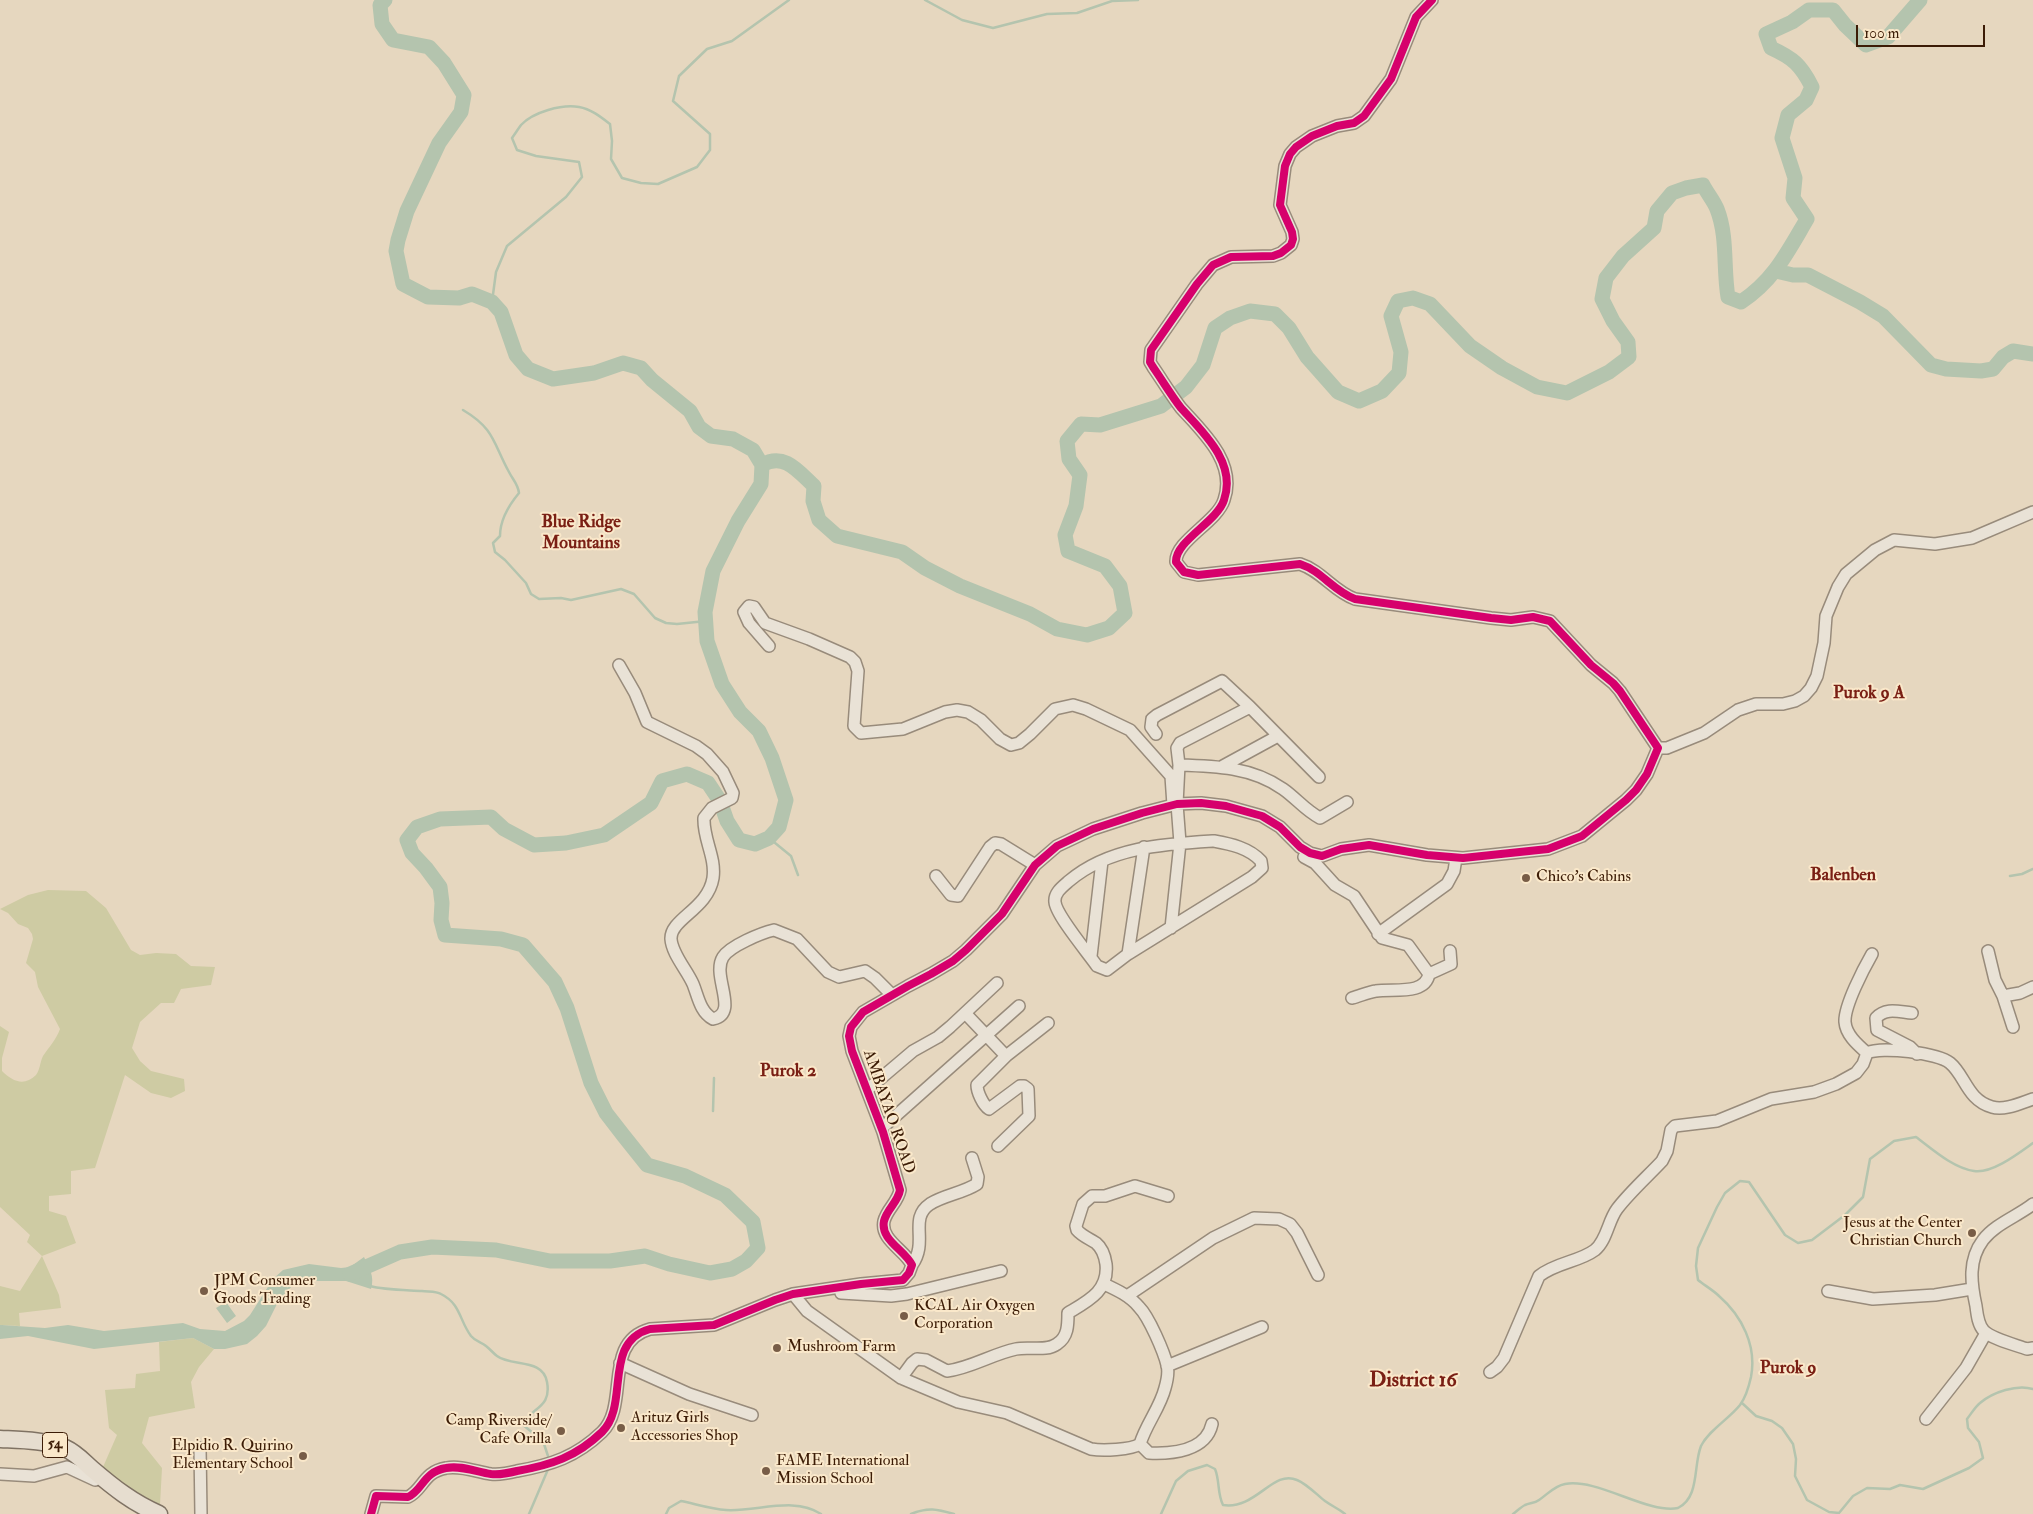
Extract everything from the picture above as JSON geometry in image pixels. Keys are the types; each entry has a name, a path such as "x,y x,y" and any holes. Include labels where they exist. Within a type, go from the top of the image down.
{"highway":[{"name":"54","path":"0,1439 36,1441 66,1449 80,1457 132,1501 159,1514"}],"street":[{"path":"1432,0 1416,17 1391,79 1364,116 1354,123 1337,126 1312,136 1296,147 1290,154 1285,166 1280,205 1292,232 1293,239 1291,245 1281,253 1273,256 1231,257 1213,265 1197,284 1151,350 1150,362 1180,406 1209,438 1221,459 1227,483 1224,503 1178,552 1176,562 1184,572 1198,575 1300,564 1315,571 1338,591 1355,599 1491,618 1511,620 1533,617 1550,621 1591,666 1620,691 1658,748 1667,748 1698,736 1738,710 1756,704 1783,704 1804,696 1811,688 1821,661 1829,604 1846,574 1875,550 1894,540 1935,544 1972,538 2033,512"},
{"path":"769,646 746,618 744,612 749,606 754,607 765,623 850,657 855,662 858,670 854,726 861,733 903,728 945,712 957,710 968,712 981,720 1000,739 1011,744 1019,742 1030,734 1055,709 1073,706 1086,709 1130,730 1166,769 1172,782 1180,843 1171,928"},
{"path":"619,665 635,694 647,722 696,746 707,754 724,772 733,793 732,798 712,808 704,818 714,865 711,888 702,903 675,925 671,933 674,951 690,978 705,1012 713,1019 719,1018 724,1013 726,1002 720,978 722,958 729,950 774,930 797,939 828,972 839,976 865,971 892,995"},
{"path":"1156,734 1151,727 1152,719 1222,681 1319,777"},
{"path":"1175,804 1179,766 1177,748 1180,743 1250,707"},
{"path":"1223,766 1278,736"},
{"name":"AMBAYAO ROAD","path":"912,1264 908,1256 890,1240 884,1227 886,1215 899,1197 900,1190 895,1167 882,1128 852,1051 849,1036 851,1027 863,1012 953,961 966,950 1002,914 1034,865 1057,846 1093,829 1175,804 1201,803 1226,806 1262,816 1280,827 1300,847 1310,853 1322,856 1346,848 1368,845 1456,858 1548,848 1582,836 1636,790 1647,774 1658,748"},
{"path":"1179,766 1223,766 1243,771 1270,781 1282,788 1320,818 1347,802"},
{"path":"1214,841 1231,844 1256,855 1263,865 1257,874 1128,954 1106,970 1097,966 1062,918 1056,908 1056,895 1062,886 1076,874 1102,861 1144,847 1214,841"},
{"path":"936,876 951,895 958,896 995,842 1034,865"},
{"path":"1128,954 1144,847"},
{"path":"1304,857 1315,863 1335,885 1354,896 1378,934 1387,941 1408,945 1429,974"},
{"path":"1378,934 1448,884 1454,871 1456,858"},
{"path":"1091,956 1102,861"},
{"path":"1352,998 1376,991 1416,988 1425,983 1429,974 1451,964 1450,951"},
{"path":"1988,951 1995,980 2003,996 2013,1027"},
{"path":"1867,1053 1851,1037 1845,1022 1851,999 1872,954"},
{"path":"867,1090 913,1051 938,1037 997,983"},
{"path":"2003,996 2020,993 2033,987"},
{"path":"882,1128 1019,1006"},
{"path":"1912,1014 1892,1010 1883,1012 1876,1018 1875,1024 1877,1030 1904,1044 1917,1054"},
{"path":"965,1013 1006,1056"},
{"path":"998,1146 1029,1116 1028,1089 1020,1086 989,1109 986,1107 977,1088 980,1081 1006,1056 1048,1023"},
{"path":"1867,1053 1887,1050 1948,1061 1954,1067 1967,1089 1984,1104 1991,1107 1999,1109 2033,1099"},
{"path":"1490,1372 1497,1368 1504,1358 1540,1276 1547,1270 1585,1256 1600,1245 1618,1207 1662,1161 1667,1151 1671,1130 1675,1126 1717,1121 1771,1099 1814,1092 1836,1084 1856,1073 1863,1064 1867,1053"},
{"path":"371,1514 376,1496 408,1497 413,1495 426,1478 448,1467 494,1474 558,1463 578,1451 603,1432 610,1421 615,1408 620,1364 624,1351 634,1337 642,1331 714,1325 793,1294 902,1280 909,1273 912,1264 918,1257 921,1242 919,1218 921,1213 931,1204 977,1184 978,1177 972,1158"},
{"path":"901,1378 917,1359 926,1360 947,1371 1016,1348 1047,1348 1056,1346 1067,1331 1068,1313 1092,1298 1104,1284 1107,1273 1102,1251 1097,1244 1077,1230 1076,1226 1082,1204 1092,1196 1106,1196 1135,1186 1168,1196"},
{"path":"2033,1204 1984,1239 1976,1252 1971,1271 1972,1289 1981,1328 1986,1333 2026,1349 2033,1348"},
{"path":"1127,1296 1213,1238 1254,1218 1278,1219 1290,1224 1297,1233 1318,1274"},
{"path":"834,1288 840,1293 891,1296 907,1294 1001,1271"},
{"path":"1104,1284 1127,1296 1146,1316 1168,1366 1164,1390 1144,1430 1140,1444"},
{"path":"1828,1291 1873,1298 1935,1296 1972,1289"},
{"path":"793,1294 807,1311 901,1378 958,1402 1007,1413 1091,1449 1104,1451 1140,1444"},
{"path":"1168,1366 1262,1327"},
{"path":"1926,1419 1966,1368 1986,1333"},
{"path":"620,1364 689,1394 752,1415"},
{"path":"1140,1444 1149,1453 1163,1454 1183,1451 1202,1442 1211,1431 1212,1424"},
{"path":"200,1448 201,1514"},
{"path":"0,1474 34,1476 67,1467 95,1480 100,1475"}],"shaded area":[{"path":"48,890 86,891 106,908 131,950 140,955 156,953 176,954 191,966 215,967 211,985 181,989 174,1003 161,1003 140,1022 132,1048 140,1061 151,1071 184,1079 185,1091 171,1098 151,1093 125,1075 95,1168 71,1171 71,1194 49,1196 49,1211 66,1216 76,1243 42,1256 27,1242 30,1235 0,1207 0,1026 9,1032 2,1058 2,1071 10,1078 23,1082 32,1079 36,1075 43,1056 60,1029 38,987 35,972 26,963 33,939 32,934 28,928 18,924 8,913 0,909 28,895"},
{"path":"42,1256 59,1295 61,1308 19,1313 20,1326 0,1325 0,1286 20,1291"},
{"path":"364,1257 372,1276 371,1289 346,1281 303,1281 293,1285 279,1300 266,1326 257,1336 247,1344 225,1349 214,1349 193,1338 94,1349 28,1336 0,1339 0,1325 45,1328 68,1325 104,1331 183,1323 200,1329 225,1331 244,1321 250,1315 273,1279 283,1270 309,1264 341,1268 350,1267"},
{"path":"226,1302 236,1316 227,1323 216,1308"},
{"path":"193,1338 214,1349 199,1367 191,1382 195,1408 149,1417 142,1443 162,1468 160,1505 144,1499 103,1467 117,1435 109,1428 105,1390 135,1388 136,1374 160,1371 159,1342"}],"waterway":[{"path":"350,1274 400,1252 432,1247 496,1250 550,1261 610,1261 645,1256 669,1264 710,1273 732,1269 746,1261 758,1248 753,1222 725,1195 685,1176 647,1165 623,1135 606,1113 591,1083 567,1008 555,982 523,945 501,939 445,935 441,920 442,903 440,887 412,853 407,840 417,827 440,819 491,817 504,829 534,845 566,843 604,835 651,803 662,781 687,774 708,783 720,801 727,821 739,840 755,844 769,838 779,827 786,800 772,758 759,731 740,712 722,684 707,641 705,612 713,571 738,521 761,484 762,465 753,450 733,439 711,436 699,427 690,411 652,380 641,368 623,363 594,373 553,379 528,369 516,355 501,312 492,302 472,294 459,298 428,297 403,284 396,251 407,211 439,143 461,112 464,95 444,63 429,47 393,40 382,24 380,5 385,0"},
{"path":"492,302 496,272 507,246 566,197 582,177 579,162 536,156 517,150 512,138 521,125 533,116 548,110 572,106 583,108 610,124 612,141 611,159 622,178 641,183 658,184 697,167 710,150 710,134 673,101 679,76 707,49 732,41 789,0"},
{"path":"925,0 962,20 993,28 1047,14 1077,13 1112,1 1138,0"},
{"path":"762,465 777,461 784,462 796,469 814,486 813,501 819,520 837,536 902,552 925,568 960,586 1030,614 1057,629 1087,635 1109,628 1125,613 1120,586 1105,566 1068,551 1065,535 1076,506 1080,475 1069,459 1067,441 1081,424 1100,425 1161,406 1186,387 1203,365 1215,328 1230,318 1250,311 1275,314 1289,328 1307,357 1338,392 1359,401 1382,391 1399,373 1401,352 1391,316 1398,301 1413,298 1430,304 1470,346 1502,368 1537,387 1567,393 1609,372 1629,357 1628,342 1613,321 1602,299 1606,278 1623,256 1654,228 1657,211 1672,193 1703,185 1716,206 1723,230 1728,297 1741,302 1762,285 1779,265 1807,219 1793,198 1795,178 1782,138 1788,115 1806,100 1812,87 1796,63 1771,48 1766,34 1792,22 1809,10 1833,10 1845,25 1866,45 1888,37 1920,0"},
{"path":"1776,271 1793,275 1808,275 1860,302 1883,316 1931,365 1946,369 1981,371 1993,369 2003,357 2013,351 2033,354"},
{"path":"463,410 474,417 487,430 518,487 519,493 506,513 500,536 493,543 495,552 526,583 531,594 539,599 561,598 571,600 621,589 634,594 655,618 666,623 677,624 706,621"},
{"path":"769,838 791,856 798,875"},
{"path":"2010,876 2022,874 2033,869"},
{"path":"713,1111 714,1078"},
{"path":"1513,1514 1524,1506 1537,1501 1554,1488 1565,1484 1592,1486 1652,1506 1666,1508 1678,1508 1690,1496 1701,1446 1709,1435 1740,1405 1746,1395 1751,1377 1752,1354 1746,1332 1735,1313 1727,1304 1698,1280 1696,1266 1698,1248 1717,1207 1725,1193 1740,1181 1749,1182 1785,1235 1798,1243 1812,1240 1845,1215 1863,1197 1870,1159 1894,1141 1916,1137 1951,1162 1974,1171 1997,1166 2033,1143"},
{"path":"370,1286 441,1294 448,1298 456,1307 467,1330 475,1340 503,1359 540,1369 547,1382 548,1391 546,1398 540,1407 530,1414 523,1425 543,1441 549,1459"},
{"path":"1742,1403 1756,1416 1772,1421 1782,1428 1793,1444 1796,1459 1795,1476 1807,1500 1829,1512 1839,1513 1853,1496 1867,1488 1890,1489 1900,1485 1923,1489 1969,1468 1983,1458 1979,1442 1968,1428 1967,1419 1978,1405 1998,1392 2013,1388 2033,1389"},
{"path":"1161,1514 1176,1481 1188,1471 1207,1465 1215,1469 1223,1505 1235,1505 1245,1502 1272,1484 1288,1478 1304,1484 1345,1514"},
{"path":"529,1514 549,1467"},
{"path":"666,1514 669,1508 681,1501 726,1510 787,1505 799,1506 821,1514"},
{"path":"911,1514 922,1510 954,1514"}],"cycle path":[{"path":"371,1514 376,1496 408,1497 432,1473 438,1470 457,1467 491,1474 504,1474 552,1463 583,1448 602,1432 610,1420 615,1406 621,1360 626,1347 635,1336 650,1329 714,1325 793,1294 903,1280 909,1273 912,1265 889,1239 884,1228 885,1217 900,1190 883,1132 852,1051 849,1036 851,1027 863,1012 953,961 966,950 1002,914 1035,865 1057,846 1093,829 1142,813 1177,804 1201,803 1226,806 1262,816 1280,827 1300,847 1310,853 1322,856 1341,849 1369,845 1427,855 1463,858 1548,849 1582,836 1636,790 1647,774 1658,748 1620,691 1591,665 1550,621 1533,617 1511,620 1491,618 1355,599 1340,591 1315,571 1300,564 1198,575 1184,572 1176,562 1177,554 1182,547 1220,508 1227,486 1226,473 1216,449 1181,408 1153,367 1150,362 1151,350 1197,284 1213,265 1231,257 1273,256 1281,253 1291,245 1293,239 1292,232 1280,205 1285,166 1290,154 1296,147 1312,136 1337,126 1354,123 1364,116 1391,79 1416,17 1432,0"}],"place":[{"name":"Chico's Cabins","path":"1526,878"},
{"name":"Jesus at the Center Christian Church","path":"1972,1233"},
{"name":"JPM Consumer Goods Trading","path":"204,1291"},
{"name":"KCAL Air Oxygen Corporation","path":"904,1316"},
{"name":"Mushroom Farm","path":"777,1348"},
{"name":"Arituz Girls Accessories Shop","path":"621,1428"},
{"name":"Camp Riverside/ Cafe Orilla","path":"561,1431"},
{"name":"Elpidio R. Quirino Elementary School","path":"303,1456"},
{"name":"FAME International Mission School","path":"766,1471"}],"district":[{"name":"Blue Ridge Mountains","path":"581,533"},
{"name":"Purok 9 A","path":"1869,694"},
{"name":"Balenben","path":"1843,876"},
{"name":"Purok 2","path":"788,1072"},
{"name":"Purok 9","path":"1788,1369"},
{"name":"District 16","path":"1413,1381"}]}
